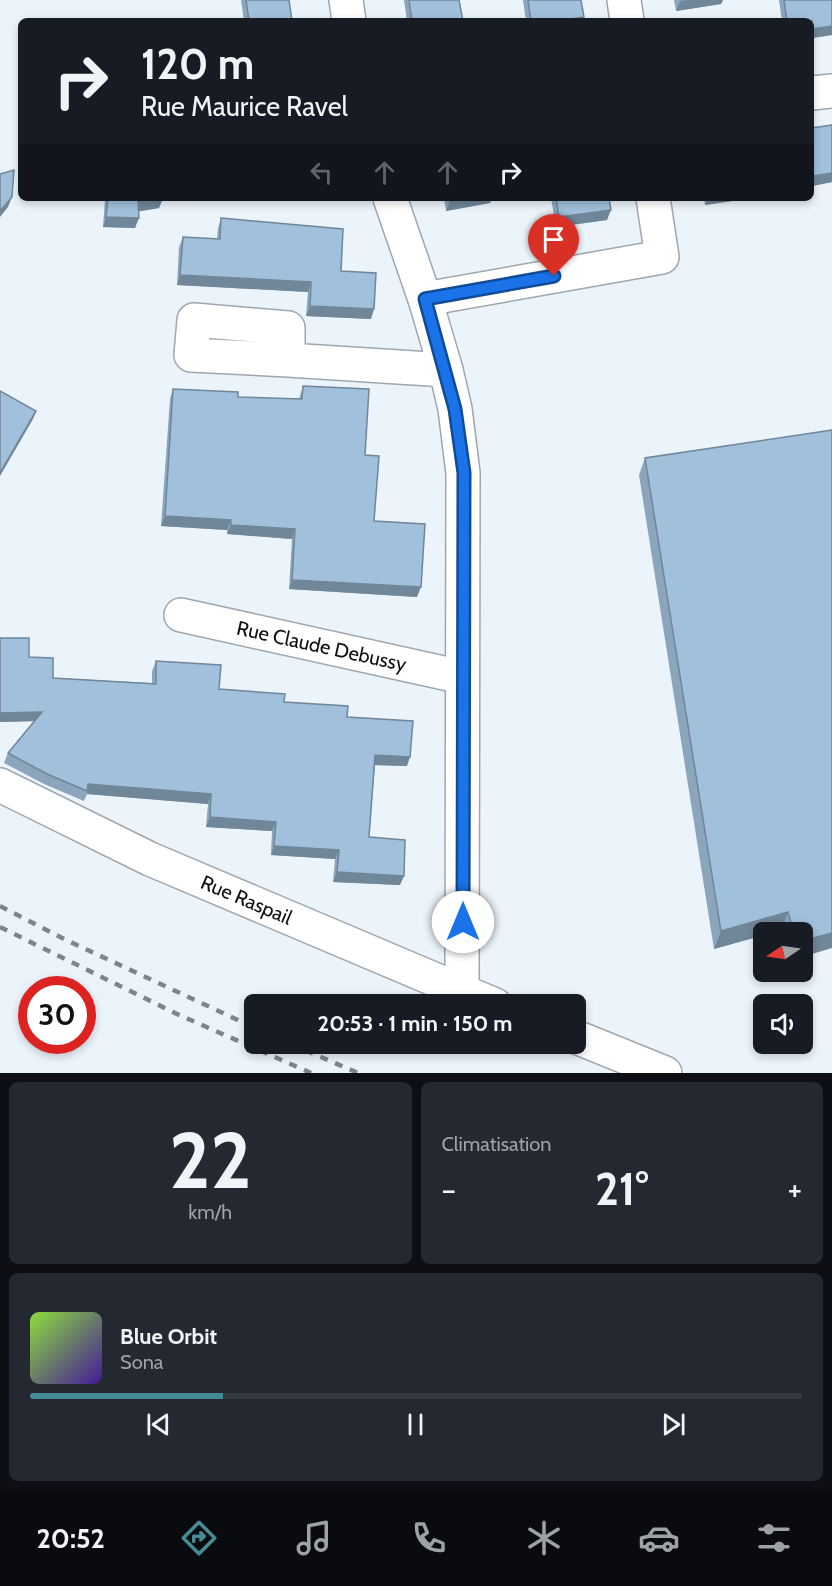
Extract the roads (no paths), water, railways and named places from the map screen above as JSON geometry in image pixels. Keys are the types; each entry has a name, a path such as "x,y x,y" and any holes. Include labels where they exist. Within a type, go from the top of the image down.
{"street":[{"path":"346,0 349,18"},
{"path":"624,0 627,18"},
{"path":"814,93 832,91"},
{"path":"391,201 425,299 446,370 455,409 464,473 462,991"},
{"path":"425,299 662,257 653,201"},
{"path":"288,360 446,370"},
{"name":"Rue Claude Debussy","path":"181,615 462,677"},
{"name":"Rue Raspail","path":"0,785 150,860 469,994"},
{"path":"586,1041 665,1073"}],"railway":[{"path":"0,906 64,939 244,1023"},
{"path":"0,927 177,1014 311,1073"},
{"path":"314,1054 358,1073"}]}
